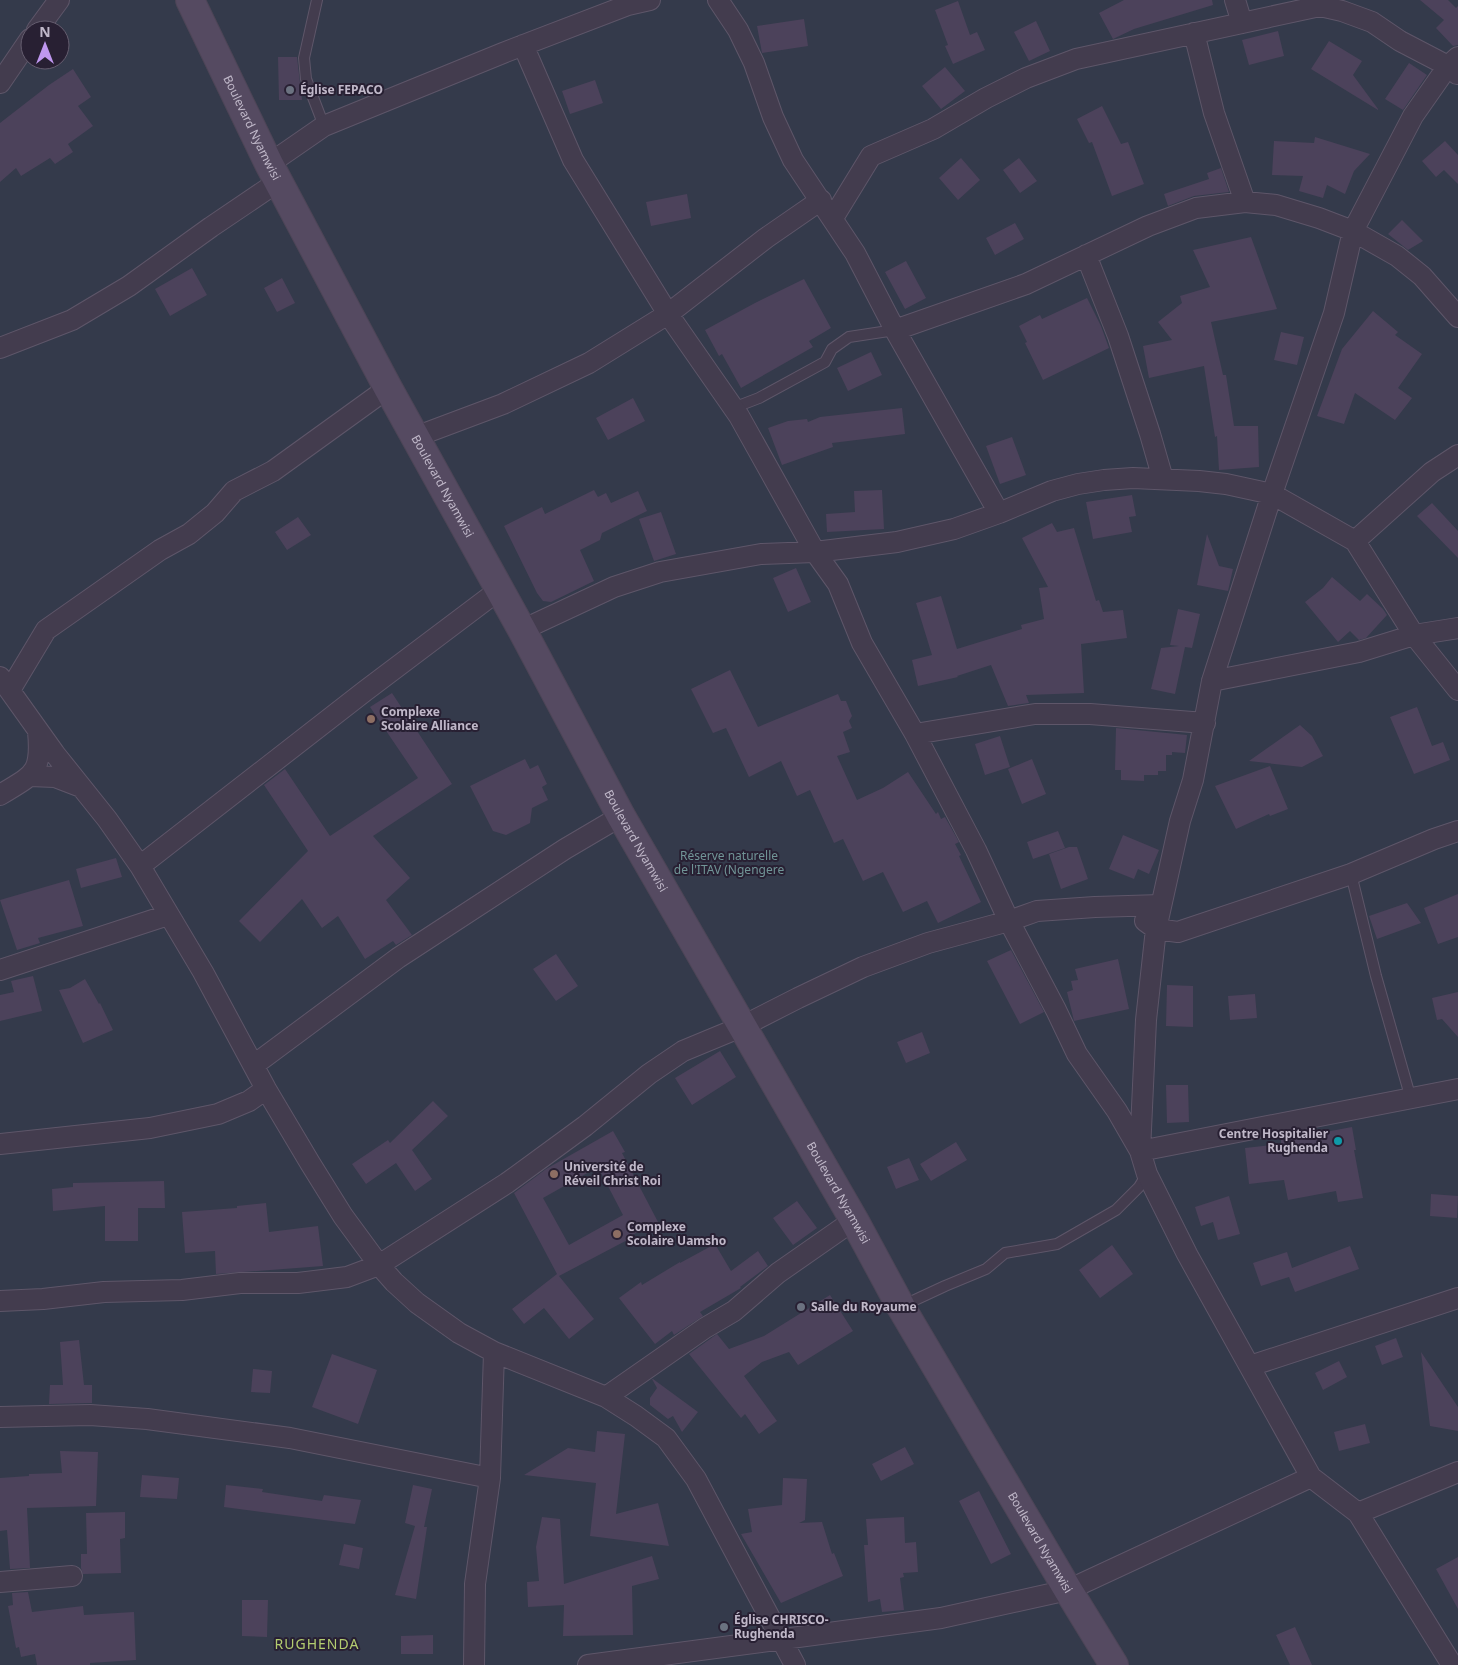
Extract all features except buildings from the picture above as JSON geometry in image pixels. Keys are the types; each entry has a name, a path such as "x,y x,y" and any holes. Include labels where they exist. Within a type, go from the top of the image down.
{"main road":[{"name":"Boulevard Nyamwisi","path":"190,0 274,173 388,388 522,630 621,816 854,1220 901,1307 1114,1665"}],"street":[{"path":"44,20 59,0"},
{"path":"0,348 72,320 129,286 211,227 274,173 324,126 628,2 650,0"},
{"path":"718,0 738,30 754,63 773,117 793,160 855,253 895,330 998,513"},
{"path":"1235,0 1242,23"},
{"path":"833,218 870,156 933,129 986,98 1026,78 1076,60 1320,6 1342,11 1372,22 1400,40 1455,66 1413,116 1353,231 1334,313 1272,494 1212,681 1193,780 1180,821 1156,929 1145,1029 1140,1151"},
{"path":"1194,33 1214,113 1245,202"},
{"path":"522,45 573,160 668,314 733,408 815,552 838,584 862,643 915,734 976,850 1009,921 1077,1054 1117,1111 1140,1151 1147,1174 1187,1254 1311,1477 1358,1514 1452,1665"},
{"path":"0,83 20,54"},
{"path":"415,437 503,404 589,363 668,314 766,238 821,200"},
{"path":"895,330 1026,284 1148,226 1196,208 1245,202 1276,205 1353,231 1397,256 1422,276 1458,317"},
{"path":"1086,256 1118,336 1163,479"},
{"path":"388,388 273,471 234,491 215,513 190,534 160,550 46,630 5,684 140,866 203,972 266,1089 343,1216 379,1265 417,1303 459,1333 494,1352 606,1397 666,1438 696,1479 795,1665"},
{"path":"1355,541 1432,472 1458,455"},
{"path":"522,630 614,587 660,572 761,554 815,552 897,542 954,529 1052,491 1078,484 1104,480 1163,479 1199,481 1226,484 1272,494 1355,541 1414,635 1458,690"},
{"path":"140,866 365,691 499,590"},
{"path":"1212,681 1359,652 1414,635 1458,628"},
{"path":"915,734 1035,714 1090,714 1205,723"},
{"path":"0,795 30,776 38,762 40,749 38,731"},
{"path":"30,776 55,777 81,787"},
{"path":"254,1065 398,958 621,816"},
{"path":"1123,906 1156,929 1178,932 1351,874 1434,839 1458,832"},
{"path":"0,1301 43,1299 104,1292 182,1290 240,1283 298,1283 348,1277 379,1265 507,1183 585,1126 648,1074 683,1052 741,1027 863,967 928,943 1009,921 1037,911 1161,905"},
{"path":"0,970 168,915"},
{"path":"0,1144 150,1128 218,1114 249,1100 266,1089"},
{"path":"1140,1151 1458,1089"},
{"path":"606,1397 705,1328 734,1311 778,1273 854,1220"},
{"path":"1250,1366 1458,1298"},
{"path":"474,1665 475,1584 490,1478 494,1352"},
{"path":"0,1417 90,1415 146,1419 290,1438 490,1478"},
{"path":"1358,1514 1458,1472"},
{"path":"588,1665 941,1618 1068,1590 1311,1477"},
{"path":"0,1582 72,1576"}],"lane":[{"path":"317,0 304,58 306,79 324,126"},
{"path":"733,408 759,398 825,362 832,349 849,337 895,330"},
{"path":"1351,874 1376,976 1411,1098"},
{"path":"901,1307 986,1269 1006,1253 1057,1244 1116,1210 1139,1188 1147,1174"}],"green space":[{"name":"Réserve naturelle de l'ITAV (Ngengere","path":"0,0 1458,0 1458,1665 0,1665"}],"place":[{"name":"Église FEPACO","path":"290,90"},
{"name":"Complexe Scolaire Alliance","path":"371,719"},
{"name":"Centre Hospitalier Rughenda","path":"1338,1141"},
{"name":"Université de Réveil Christ Roi","path":"554,1174"},
{"name":"Complexe Scolaire Uamsho","path":"617,1234"},
{"name":"Salle du Royaume","path":"801,1307"},
{"name":"Église CHRISCO- Rughenda","path":"724,1627"}],"district":[{"name":"RUGHENDA","path":"317,1644"}]}
